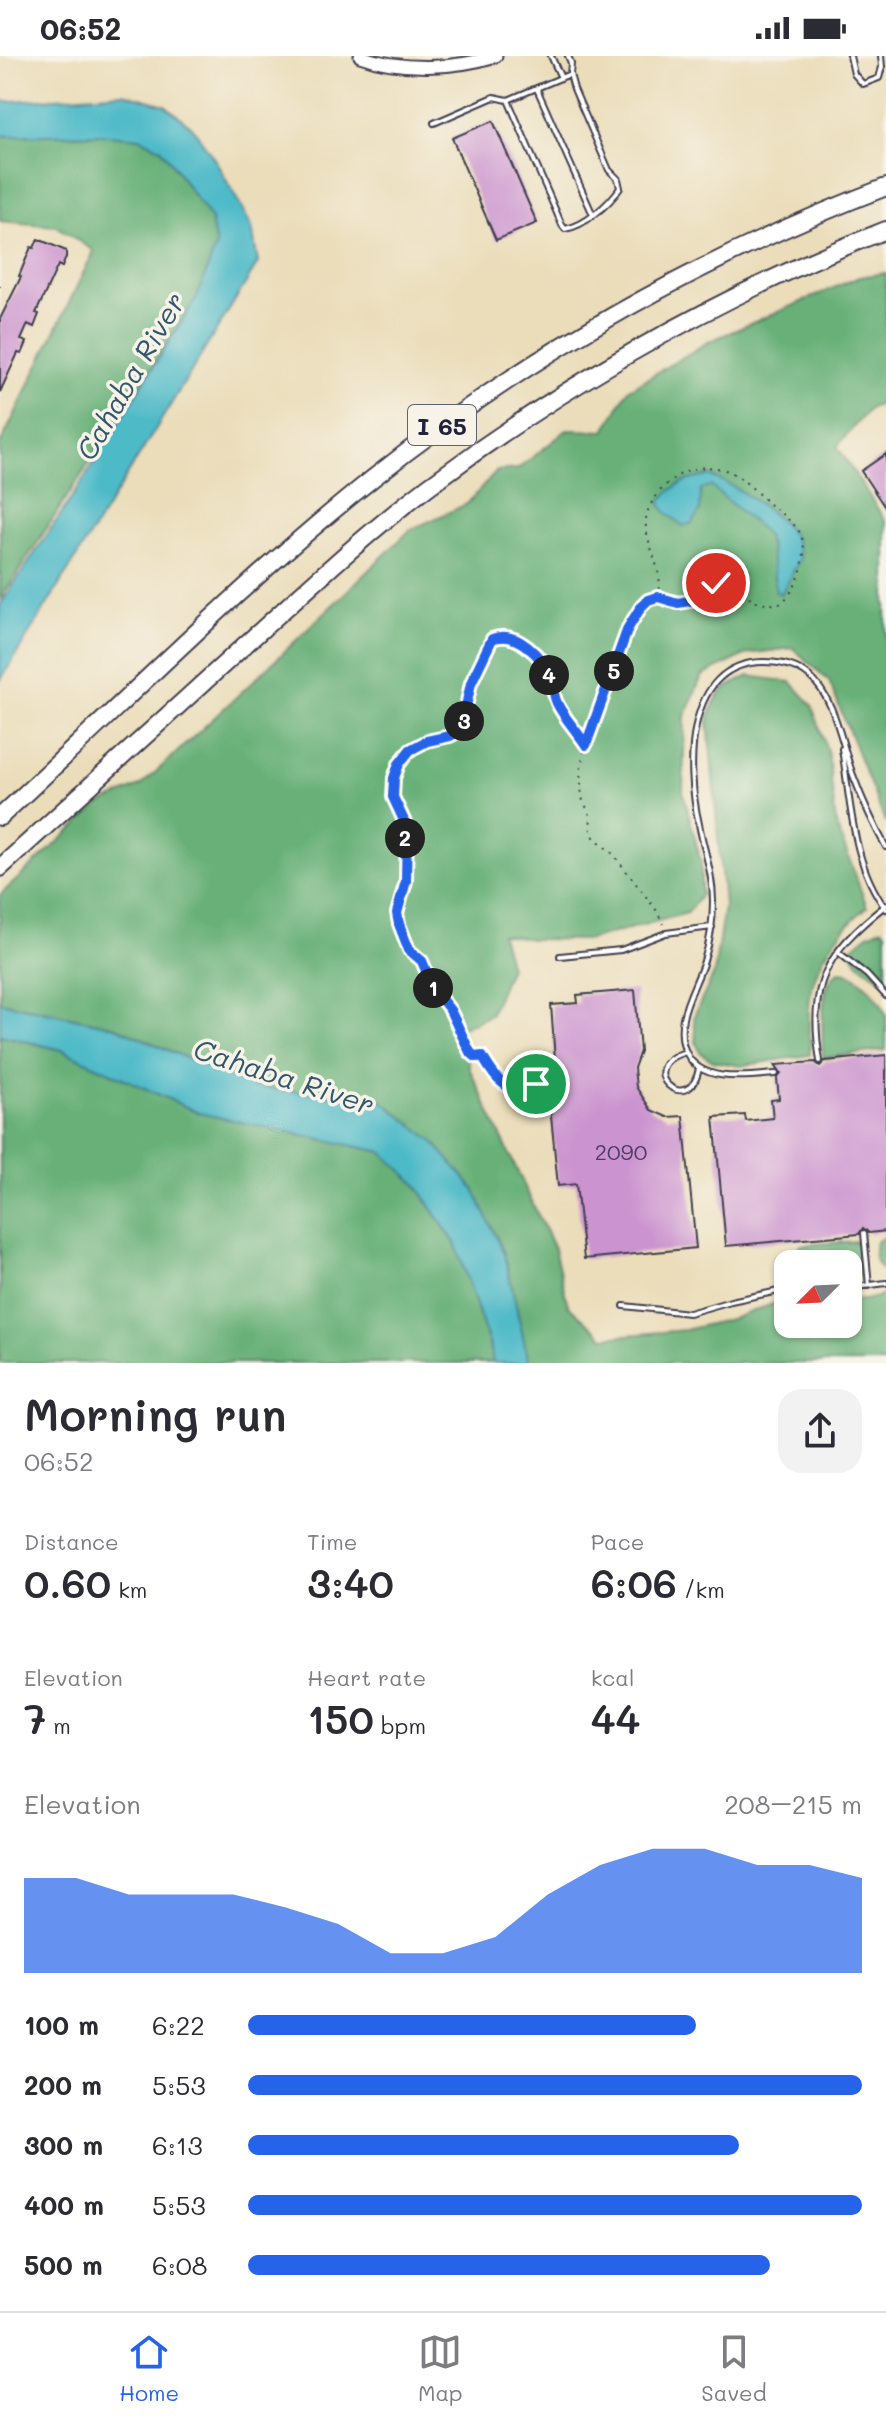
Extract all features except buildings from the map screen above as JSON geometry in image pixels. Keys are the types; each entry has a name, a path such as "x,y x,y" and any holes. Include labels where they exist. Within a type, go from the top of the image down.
{"highway":[{"name":"I 65","path":"0,817 321,521 470,405 593,326 690,272 796,223 886,187"},
{"name":"I 65","path":"0,868 357,544 480,449 595,373 683,323 793,269 886,230"}],"street":[{"path":"360,56 433,66 496,56"}],"lane":[{"path":"551,56 561,78"},
{"path":"508,100 562,225 565,229 572,228 593,215 620,188 574,89 568,56"},
{"path":"850,56 854,74 863,84 879,78 881,56"},
{"path":"434,123 494,97 508,100 570,74"},
{"path":"537,88 593,215"},
{"path":"776,1074 740,1077 699,1068 686,1052 682,1035 685,1007 703,965 712,927 712,880 698,823 693,761 705,694 720,677 759,662 784,663 809,676 829,703 854,776 886,847"},
{"path":"820,1061 815,1019 817,989 825,970 838,952 885,907 871,885 862,860 854,830 839,735"},
{"path":"560,956 621,950 666,933 712,927"},
{"path":"838,952 867,975 886,996"},
{"path":"686,1052 674,1055 665,1063 662,1074 667,1085 678,1091 689,1088 697,1079 699,1068"},
{"path":"864,1233 869,1286"},
{"path":"862,1287 886,1283"},
{"path":"624,1306 689,1313 774,1292"}],"path":[{"path":"658,597 659,571 647,534 647,514 664,485 684,471 714,468 737,477 785,517 801,535 804,555 800,572 790,596 778,605 758,602 731,587 716,583 703,587 695,600 678,603 658,597 648,600 628,628 586,745 580,772 582,798 591,817 590,828 594,837 614,855 657,911 666,933"},
{"path":"554,1058 540,1061 541,1075 529,1089 513,1090 499,1083 489,1072 482,1056 476,1057 470,1052 450,1010 434,990 422,961 409,950 397,913 406,881 407,827 393,797 394,778 399,764 410,750 461,730 471,683 492,639 499,636 507,636 529,648 539,658 551,679 556,702 586,745"}],"green space":[{"path":"98,134 140,138 161,148 211,220 216,246 197,297 0,600 0,445 94,251 56,226 0,221 0,136"},
{"path":"886,273 886,402 870,408 837,446 886,522 886,824 829,681 793,648 747,654 702,676 685,716 683,792 701,862 701,895 687,913 588,940 531,939 501,934 510,967 490,1015 461,1028 470,1070 554,1249 568,1305 604,1337 685,1330 734,1318 774,1304 774,1338 862,1338 862,1300 886,1295 886,1363 529,1363 504,1253 382,1101 252,1087 116,1027 0,1002 0,895 100,804 142,785 410,530 467,504 497,471 518,469 567,430 605,431 628,390 708,342 859,277"},
{"path":"749,676 791,682 812,705 828,753 836,824 867,907 838,936 817,971 809,1004 810,1055 740,1066 713,1061 700,1052 694,1016 714,974 724,906 708,721 721,692"},
{"path":"882,928 886,931 886,981 860,964 850,949 868,934"},
{"path":"840,971 861,981 880,1002 886,1016 886,1050 823,1058 825,997 833,977"},
{"path":"0,1035 62,1050 199,1113 382,1152 415,1183 455,1243 493,1363 0,1363"},
{"path":"886,1236 886,1272 877,1263 875,1251 876,1242"},
{"path":"858,1241 858,1250 797,1250 801,1245"}],"water":[{"path":"123,93 165,105 192,127 217,163 252,227 258,263 0,681 0,605 73,496 197,297 216,246 211,220 161,148 140,138 98,134 0,136 0,102"},
{"path":"709,476 757,502 790,531 800,559 781,594 776,592 765,533 711,486 701,489 700,511 692,523 683,526 665,511 660,501 676,486"},
{"path":"0,1002 116,1027 252,1087 382,1101 433,1141 474,1189 504,1253 529,1363 493,1363 455,1243 415,1183 382,1152 199,1113 62,1050 0,1035"}],"route":[{"path":"536,1084 523,1091 499,1083 489,1072 482,1056 476,1057 470,1052 450,1010 434,990 422,961 409,950 397,913 406,881 407,827 393,797 394,778 399,764 418,745 461,730 471,683 492,639 499,636 507,636 529,648 539,658 551,679 556,702 586,745 628,628 641,607 648,600 658,597 678,603 695,600 703,587 716,583"}],"water label":[{"name":"Cahaba River","path":"130,376"},
{"name":"Cahaba River","path":"284,1076"}]}
